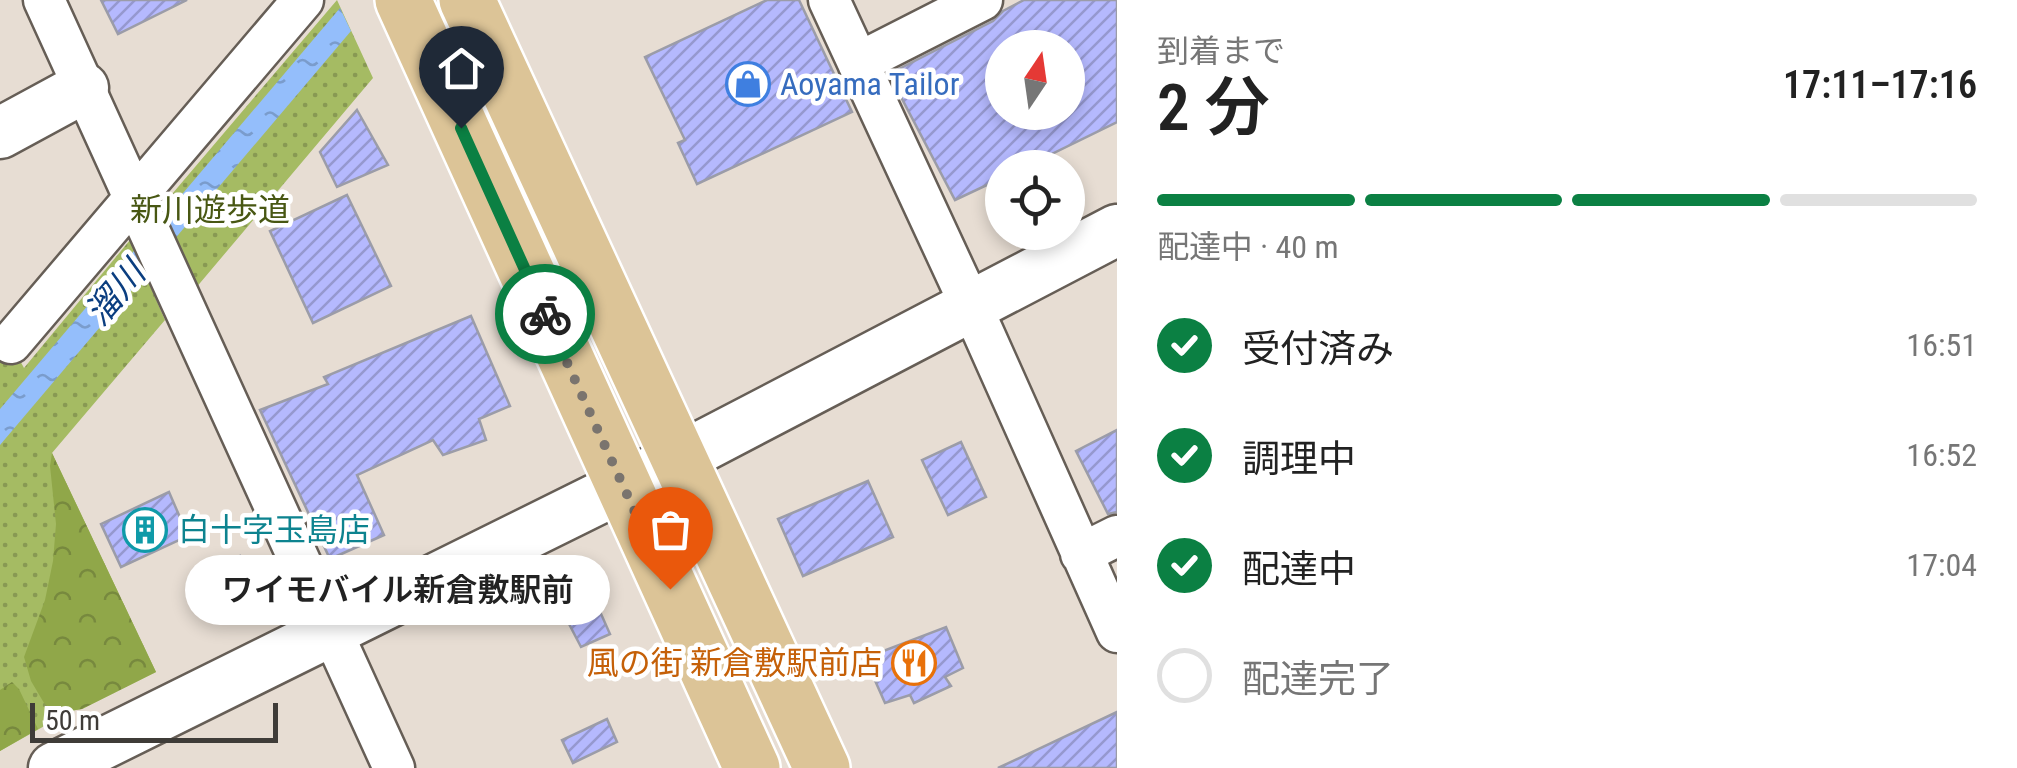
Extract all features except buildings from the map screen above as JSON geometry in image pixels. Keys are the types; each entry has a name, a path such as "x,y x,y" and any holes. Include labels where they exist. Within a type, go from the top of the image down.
{"main road":[{"path":"403,0 752,768"},
{"path":"467,0 822,768"}],"street":[{"path":"44,0 394,768"},
{"path":"11,343 141,212 304,0"},
{"path":"829,0 1117,632"},
{"path":"858,63 982,0"},
{"path":"0,133 83,88"},
{"path":"54,768 623,486 1117,230"},
{"path":"1081,554 1117,536"}],"green space":[{"name":"新川遊歩道","path":"337,0 373,78 195,289 161,207"},
{"path":"130,240 165,320 52,453 156,672 71,711 0,751 0,324 24,368"},
{"path":"52,453 156,672 82,709 63,712 44,703 31,681 24,657 45,600 53,561 56,524"},
{"path":"12,682 38,729 0,751 0,690"}],"water":[{"name":"溜川","path":"340,8 351,31 0,445 0,409"}],"way so far":[{"path":"545,314 670,589"}],"place":[{"name":"Aoyama Tailor","path":"748,84"},
{"name":"白十字玉島店","path":"145,530"},
{"name":"ワイモバイル新倉敷駅前","path":"670,589"},
{"name":"風の街 新倉敷駅前店","path":"914,663"}],"route":[{"path":"461,128 545,314"}]}
